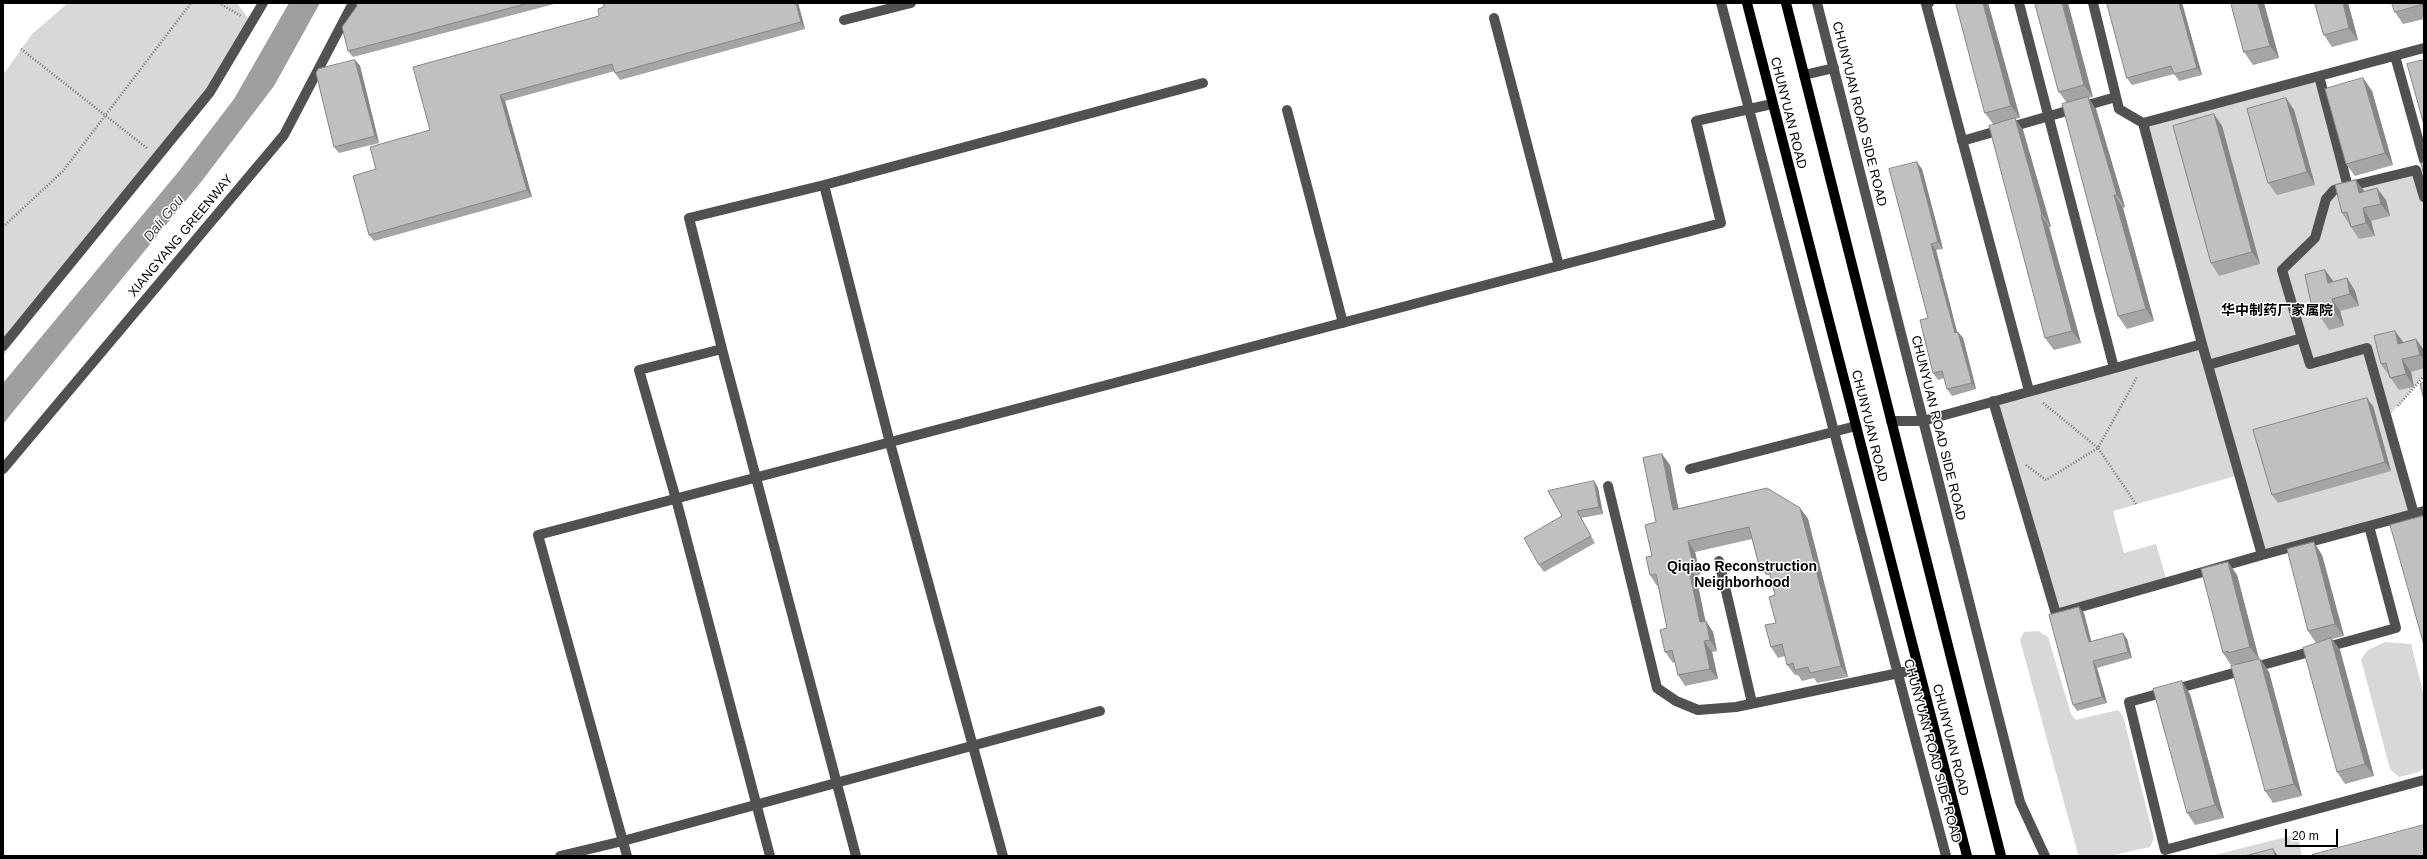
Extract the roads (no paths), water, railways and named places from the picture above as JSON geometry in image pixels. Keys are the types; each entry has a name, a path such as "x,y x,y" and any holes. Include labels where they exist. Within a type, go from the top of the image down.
{"main road":[{"name":"CHUNYUAN ROAD","path":"1747,3 1967,856"},
{"name":"CHUNYUAN ROAD","path":"1786,3 2001,856"}],"street":[{"path":"3,346 210,92 263,3"},
{"name":"XIANGYANG GREENWAY","path":"3,469 284,135 353,3"},
{"path":"844,20 912,3"},
{"name":"CHUNYUAN ROAD SIDE ROAD","path":"1721,3 1946,856"},
{"name":"CHUNYUAN ROAD SIDE ROAD","path":"1817,3 2020,802 2045,856"},
{"path":"1930,3 1926,4 2029,391"},
{"path":"2019,3 2114,368"},
{"path":"2093,3 2119,109 2144,123 2424,48"},
{"path":"1494,18 1559,266"},
{"path":"1993,401 2056,614 2262,555 2419,513 2387,418 2367,348 2310,364 2282,270 2314,238 2326,200 2334,190 2416,170 2424,161 2395,56"},
{"path":"1804,75 1834,68"},
{"path":"2319,76 2348,187"},
{"path":"856,856 722,349 689,218 824,186 1203,83"},
{"path":"1962,141 2116,96"},
{"path":"627,856 538,536 756,477 1722,223 1696,121 1772,104"},
{"path":"1287,110 1343,323"},
{"path":"2144,123 2202,344 2262,555"},
{"path":"2416,170 2424,197"},
{"path":"824,186 890,443 1003,856"},
{"path":"2208,365 2302,338"},
{"path":"1891,421 1923,420 2202,344"},
{"path":"722,349 639,370 676,499 770,856"},
{"path":"1690,469 1856,426"},
{"path":"1608,486 1657,688 1676,701 1698,710 1752,703 1918,669"},
{"path":"2369,526 2396,628 2129,702 2164,850 2424,780"},
{"path":"1719,561 1752,703"},
{"path":"560,856 623,841 1100,711"}],"water":[{"name":"Dali Gou","path":"289,3 320,3 274,86 201,182 3,424 3,383 179,171 234,99"}],"district":[{"name":"华中制药厂家属院","path":"2277,311"},
{"name":"Qiqiao Reconstruction Neighborhood","path":"1742,576"}]}
